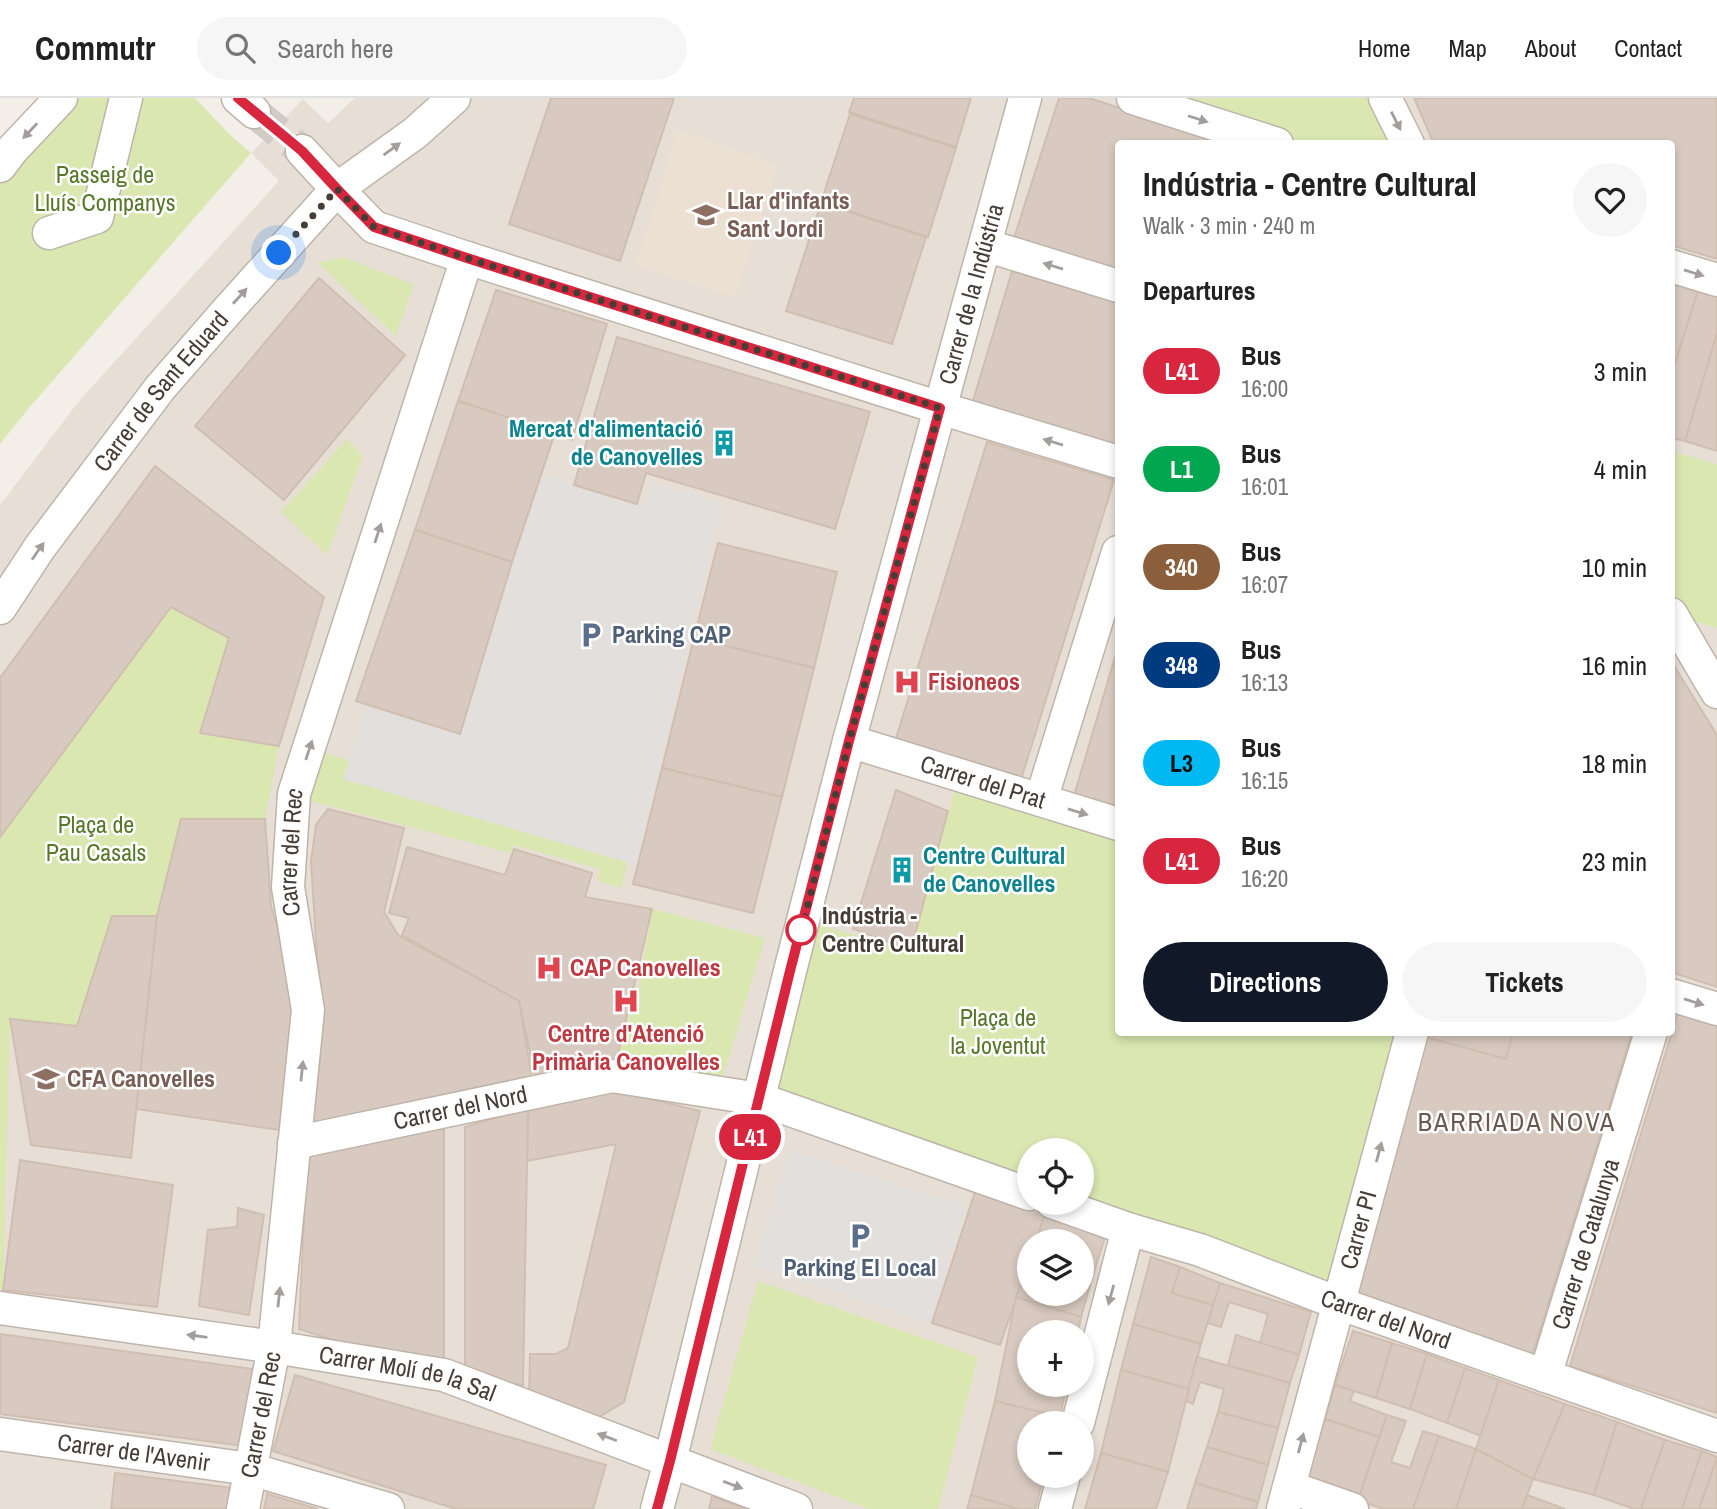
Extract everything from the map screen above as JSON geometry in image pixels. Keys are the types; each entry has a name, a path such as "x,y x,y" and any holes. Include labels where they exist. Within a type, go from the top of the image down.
{"street":[{"path":"0,166 61,98"},
{"path":"49,233 97,216 126,98"},
{"name":"Carrer de Sant Eduard","path":"0,608 40,547 160,388 337,189 415,133 454,98"},
{"name":"Carrer de la Indústria","path":"657,1509 849,741 1025,98"},
{"path":"1133,98 1264,140"},
{"path":"1385,98 1406,140"},
{"path":"302,151 374,227 1115,461"},
{"path":"985,245 1115,285"},
{"name":"Carrer del Rec","path":"243,1509 274,1347 308,1010 288,887 294,794 467,258"},
{"path":"1675,267 1717,280"},
{"path":"1041,800 1115,562"},
{"path":"1675,625 1717,642"},
{"path":"1675,625 1717,692"},
{"name":"Carrer del Prat","path":"849,741 1115,823"},
{"path":"1675,996 1717,1009"},
{"name":"Carrer PI","path":"1286,1498 1411,1036"},
{"name":"Carrer de Catalunya","path":"1545,1376 1650,1036"},
{"name":"Carrer del Nord","path":"294,1143 612,1076 759,1099 1017,1190"},
{"name":"Carrer del Nord","path":"1089,1215 1199,1250 1338,1303 1717,1436"},
{"path":"1081,1411 1128,1229"},
{"name":"Carrer Molí de la Sal","path":"0,1308 274,1347 444,1375 796,1509"},
{"name":"Carrer de l'Avenir","path":"0,1434 250,1469 388,1509"},
{"path":"1055,1509 1061,1488"},
{"path":"1286,1498 1352,1509"}],"shaded area":[{"path":"355,98 1717,98 1717,1509 0,1509 0,505 79,401 279,181 251,153 303,99 328,123"},
{"name":"Llar d'infants Sant Jordi","path":"678,129 778,166 736,297 635,265"},
{"name":"Parking CAP","path":"540,474 643,507 652,482 723,504 636,865 343,779 366,707 460,734"},
{"name":"Parking El Local","path":"789,1150 966,1206 932,1323 754,1266"}],"green space":[{"name":"Passeig de Lluís Companys","path":"67,98 195,98 251,153 0,444 0,183"},
{"path":"1133,98 1385,98 1406,140 1267,140"},
{"path":"343,257 414,285 396,336 318,263"},
{"path":"347,439 363,456 327,555 281,512"},
{"path":"1675,452 1717,464 1717,628 1687,619 1675,597"},
{"name":"Plaça de Pau Casals","path":"171,607 229,638 200,732 279,746 265,819 181,819 157,916 112,916 77,1026 10,1020 3,1290 0,1289 0,837"},
{"path":"318,751 631,849 621,888 597,880 600,869 513,845 510,853 303,799"},
{"name":"Plaça de la Joventut","path":"955,789 1115,841 1115,1036 1403,1036 1330,1299 1094,1207 1094,1138 1017,1138 1017,1188 759,1099 803,921 911,950"},
{"path":"652,909 765,938 721,1083 614,1071 640,981"},
{"path":"758,1281 978,1357 938,1509 869,1509 710,1449"}],"building":[{"path":"551,98 674,98 620,261 509,224"},
{"path":"854,98 971,98 956,147 849,112"},
{"path":"1059,98 1089,98 1218,140 1115,140 1115,272 1013,241"},
{"path":"1414,98 1717,99 1717,259 1675,246 1675,140 1432,140"},
{"path":"850,114 956,148 928,237 821,202"},
{"path":"821,203 926,237 892,344 786,311"},
{"path":"1012,271 1115,302 1115,447 972,404"},
{"path":"319,278 405,355 284,500 195,426"},
{"path":"1675,284 1698,291 1675,363"},
{"path":"496,290 607,324 572,440 458,401"},
{"path":"1698,291 1717,297 1717,333 1685,441 1675,439 1675,363"},
{"path":"1717,333 1717,451 1685,441"},
{"name":"Mercat d'alimentació de Canovelles","path":"617,337 870,412 835,529 646,473 637,504 574,485"},
{"path":"458,401 555,433 512,562 415,530"},
{"path":"987,442 1114,480 1019,786 893,748"},
{"path":"155,466 324,597 279,746 200,733 229,638 171,607 0,837 0,678"},
{"path":"415,530 512,562 460,734 356,701"},
{"path":"718,543 837,572 814,668 694,638"},
{"path":"694,638 814,668 782,797 662,768"},
{"path":"1115,657 1115,818 1071,806"},
{"path":"1675,667 1717,735 1717,987 1675,973"},
{"path":"662,768 782,797 753,913 633,884"},
{"name":"Centre Cultural de Canovelles","path":"896,790 948,811 911,950 853,929"},
{"path":"328,809 404,828 384,912 398,935 519,1001 533,1084 312,1128 322,1039 311,861 316,825"},
{"path":"181,819 265,819 271,906 296,990 287,1131 136,1109 157,916"},
{"name":"CAP Canovelles","path":"407,847 505,875 514,849 592,873 585,897 652,909 614,1071 536,1081 519,1001 402,935 409,918 389,913"},
{"path":"112,916 157,916 131,1158 31,1145 10,1019 77,1026"},
{"path":"1679,1009 1717,1022 1717,1413 1570,1366 1671,1036 1675,1036"},
{"path":"1425,1036 1512,1036 1506,1059"},
{"path":"1512,1036 1631,1036 1532,1356 1357,1294 1425,1037 1506,1059"},
{"path":"613,1090 700,1111 624,1402 597,1418 529,1396 530,1354 556,1354 568,1348 616,1144 527,1161 528,1108"},
{"path":"528,1108 523,1385 465,1376 465,1127"},
{"path":"444,1124 444,1375 299,1329 307,1152"},
{"path":"20,1160 173,1185 157,1307 3,1290"},
{"path":"977,1186 1017,1200 1017,1215 1045,1215 1040,1229 1017,1229 1017,1296 1000,1345 932,1323"},
{"path":"238,1208 264,1215 249,1315 199,1306 208,1230 237,1227"},
{"path":"1045,1215 1058,1215 1107,1231 1094,1272 1094,1229 1040,1229"},
{"path":"1151,1257 1180,1267 1172,1293 1213,1305 1201,1344 1133,1324"},
{"path":"1180,1267 1220,1283 1213,1305 1172,1293"},
{"path":"1220,1283 1311,1312 1299,1355 1260,1343 1268,1314 1229,1302 1221,1327 1208,1323"},
{"path":"1016,1297 1017,1306 1045,1306 1081,1317 1080,1320 1017,1320 1017,1397 1064,1397 1061,1411 1036,1411 995,1401"},
{"path":"1045,1306 1084,1306 1081,1317"},
{"path":"1133,1324 1201,1344 1189,1389 1121,1370"},
{"path":"1353,1331 1392,1343 1376,1398 1335,1385"},
{"path":"0,1334 253,1369 243,1446 0,1414"},
{"path":"1236,1335 1299,1355 1290,1383 1228,1365"},
{"path":"1392,1343 1427,1354 1410,1409 1376,1398"},
{"path":"1427,1354 1465,1368 1447,1423 1410,1409"},
{"path":"1197,1357 1290,1383 1278,1428 1218,1412 1224,1389 1200,1382 1193,1404 1185,1401"},
{"path":"1465,1368 1499,1380 1481,1436 1447,1423"},
{"path":"1121,1370 1189,1389 1168,1472 1101,1453"},
{"path":"295,1375 606,1465 593,1509 456,1509 273,1451"},
{"path":"1499,1380 1565,1404 1533,1479 1476,1449"},
{"path":"1335,1385 1354,1391 1350,1401 1387,1415 1379,1437 1325,1419"},
{"path":"995,1401 1036,1411 1017,1411 1017,1488 1041,1488 1035,1509 1018,1509 971,1495"},
{"path":"1565,1404 1617,1422 1594,1495 1533,1479"},
{"path":"1218,1412 1278,1428 1268,1465 1207,1447"},
{"path":"1387,1415 1406,1421 1391,1462 1410,1468 1423,1431 1439,1436 1413,1509 1383,1509 1358,1500"},
{"path":"1325,1419 1379,1437 1358,1500 1305,1480"},
{"path":"1617,1422 1665,1440 1641,1509 1594,1495"},
{"path":"1439,1436 1476,1449 1456,1509 1413,1509"},
{"path":"1665,1440 1702,1451 1682,1509 1641,1509"},
{"path":"1207,1447 1268,1465 1258,1502 1195,1483"},
{"path":"1476,1449 1533,1479 1522,1509 1456,1509"},
{"path":"1702,1451 1717,1457 1699,1509 1682,1509"},
{"path":"1101,1453 1168,1472 1156,1509 1085,1509 1091,1488 1094,1488"},
{"path":"1717,1457 1717,1509 1699,1509"},
{"path":"115,1473 233,1488 227,1509 111,1509"},
{"path":"1195,1483 1258,1502 1256,1509 1187,1509"},
{"path":"267,1494 318,1509 264,1509"},
{"path":"971,1495 1018,1509 967,1509"},
{"path":"1527,1495 1565,1509 1522,1509"},
{"path":"712,1496 745,1509 709,1509"}],"tunnel":[{"path":"254,112 302,151"}],"bus line":[{"name":"L41","path":"238,98 302,151 374,227 940,408 849,741 657,1509"}],"place":[{"name":"Llar d'infants Sant Jordi","path":"706,215"},
{"name":"Mercat d'alimentació de Canovelles","path":"724,443"},
{"name":"Parking CAP","path":"591,635"},
{"name":"Fisioneos","path":"907,682"},
{"name":"Centre Cultural de Canovelles","path":"902,870"},
{"name":"Indústria - Centre Cultural","path":"801,930"},
{"name":"CAP Canovelles","path":"549,968"},
{"name":"Centre d'Atenció Primària Canovelles","path":"626,1001"},
{"name":"CFA Canovelles","path":"46,1079"},
{"name":"Parking El Local","path":"860,1236"}],"district":[{"name":"BARRIADA NOVA","path":"1517,1122"}],"route":[{"path":"279,253 337,189 374,227 940,408 849,741 801,930"}]}
